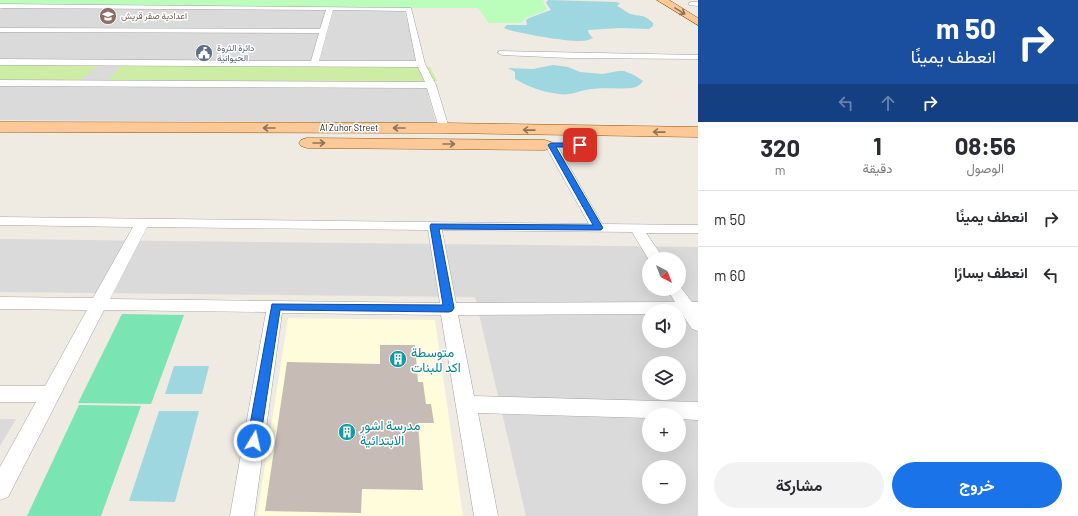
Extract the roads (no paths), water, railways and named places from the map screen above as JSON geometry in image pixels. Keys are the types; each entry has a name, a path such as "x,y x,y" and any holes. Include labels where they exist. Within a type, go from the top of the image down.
{"main road":[{"path":"662,0 698,22"},
{"name":"Al Zuhor Street","path":"0,127 444,128 698,132"},
{"path":"0,141 272,143"},
{"name":"Al Zuhor Street","path":"296,143 698,146"}],"street":[{"path":"1,7 214,10 330,8 409,9 421,64 431,85 444,128"},
{"path":"314,64 322,31 330,8"},
{"path":"0,30 199,27 322,31"},
{"path":"502,53 569,56 698,57"},
{"path":"0,62 421,64"},
{"path":"88,83 110,62"},
{"path":"0,83 431,85"},
{"path":"567,145 598,228"},
{"path":"0,221 698,229"},
{"path":"0,489 142,223"},
{"path":"434,226 486,516"},
{"path":"636,228 651,252"},
{"path":"681,296 692,308 698,325"},
{"path":"0,303 449,308 692,308"},
{"path":"242,516 275,306"},
{"path":"0,394 51,394"},
{"path":"466,404 698,411"}],"water":[{"path":"548,0 616,2 620,3 617,6 628,13 647,18 653,23 653,26 649,29 620,28 588,30 589,34 593,38 581,41 542,37 504,28 507,25 527,25 526,20 529,18 551,10 546,3"},
{"path":"553,65 568,67 580,72 603,74 624,71 643,81 641,84 632,88 597,88 568,94 559,94 531,87 520,82 515,79 515,72 508,68 533,69"},
{"path":"174,366 209,366 202,394 165,394"},
{"path":"159,411 199,411 175,502 129,501"}],"place":[{"name":"اعدادية صقر قريش","path":"108,16"},
{"name":"دائرة الثروة الحيوانية","path":"204,53"},
{"name":"متوسطة اكد للبنات","path":"398,359"},
{"name":"مدرسة اشور الابتدائية","path":"347,432"}]}
